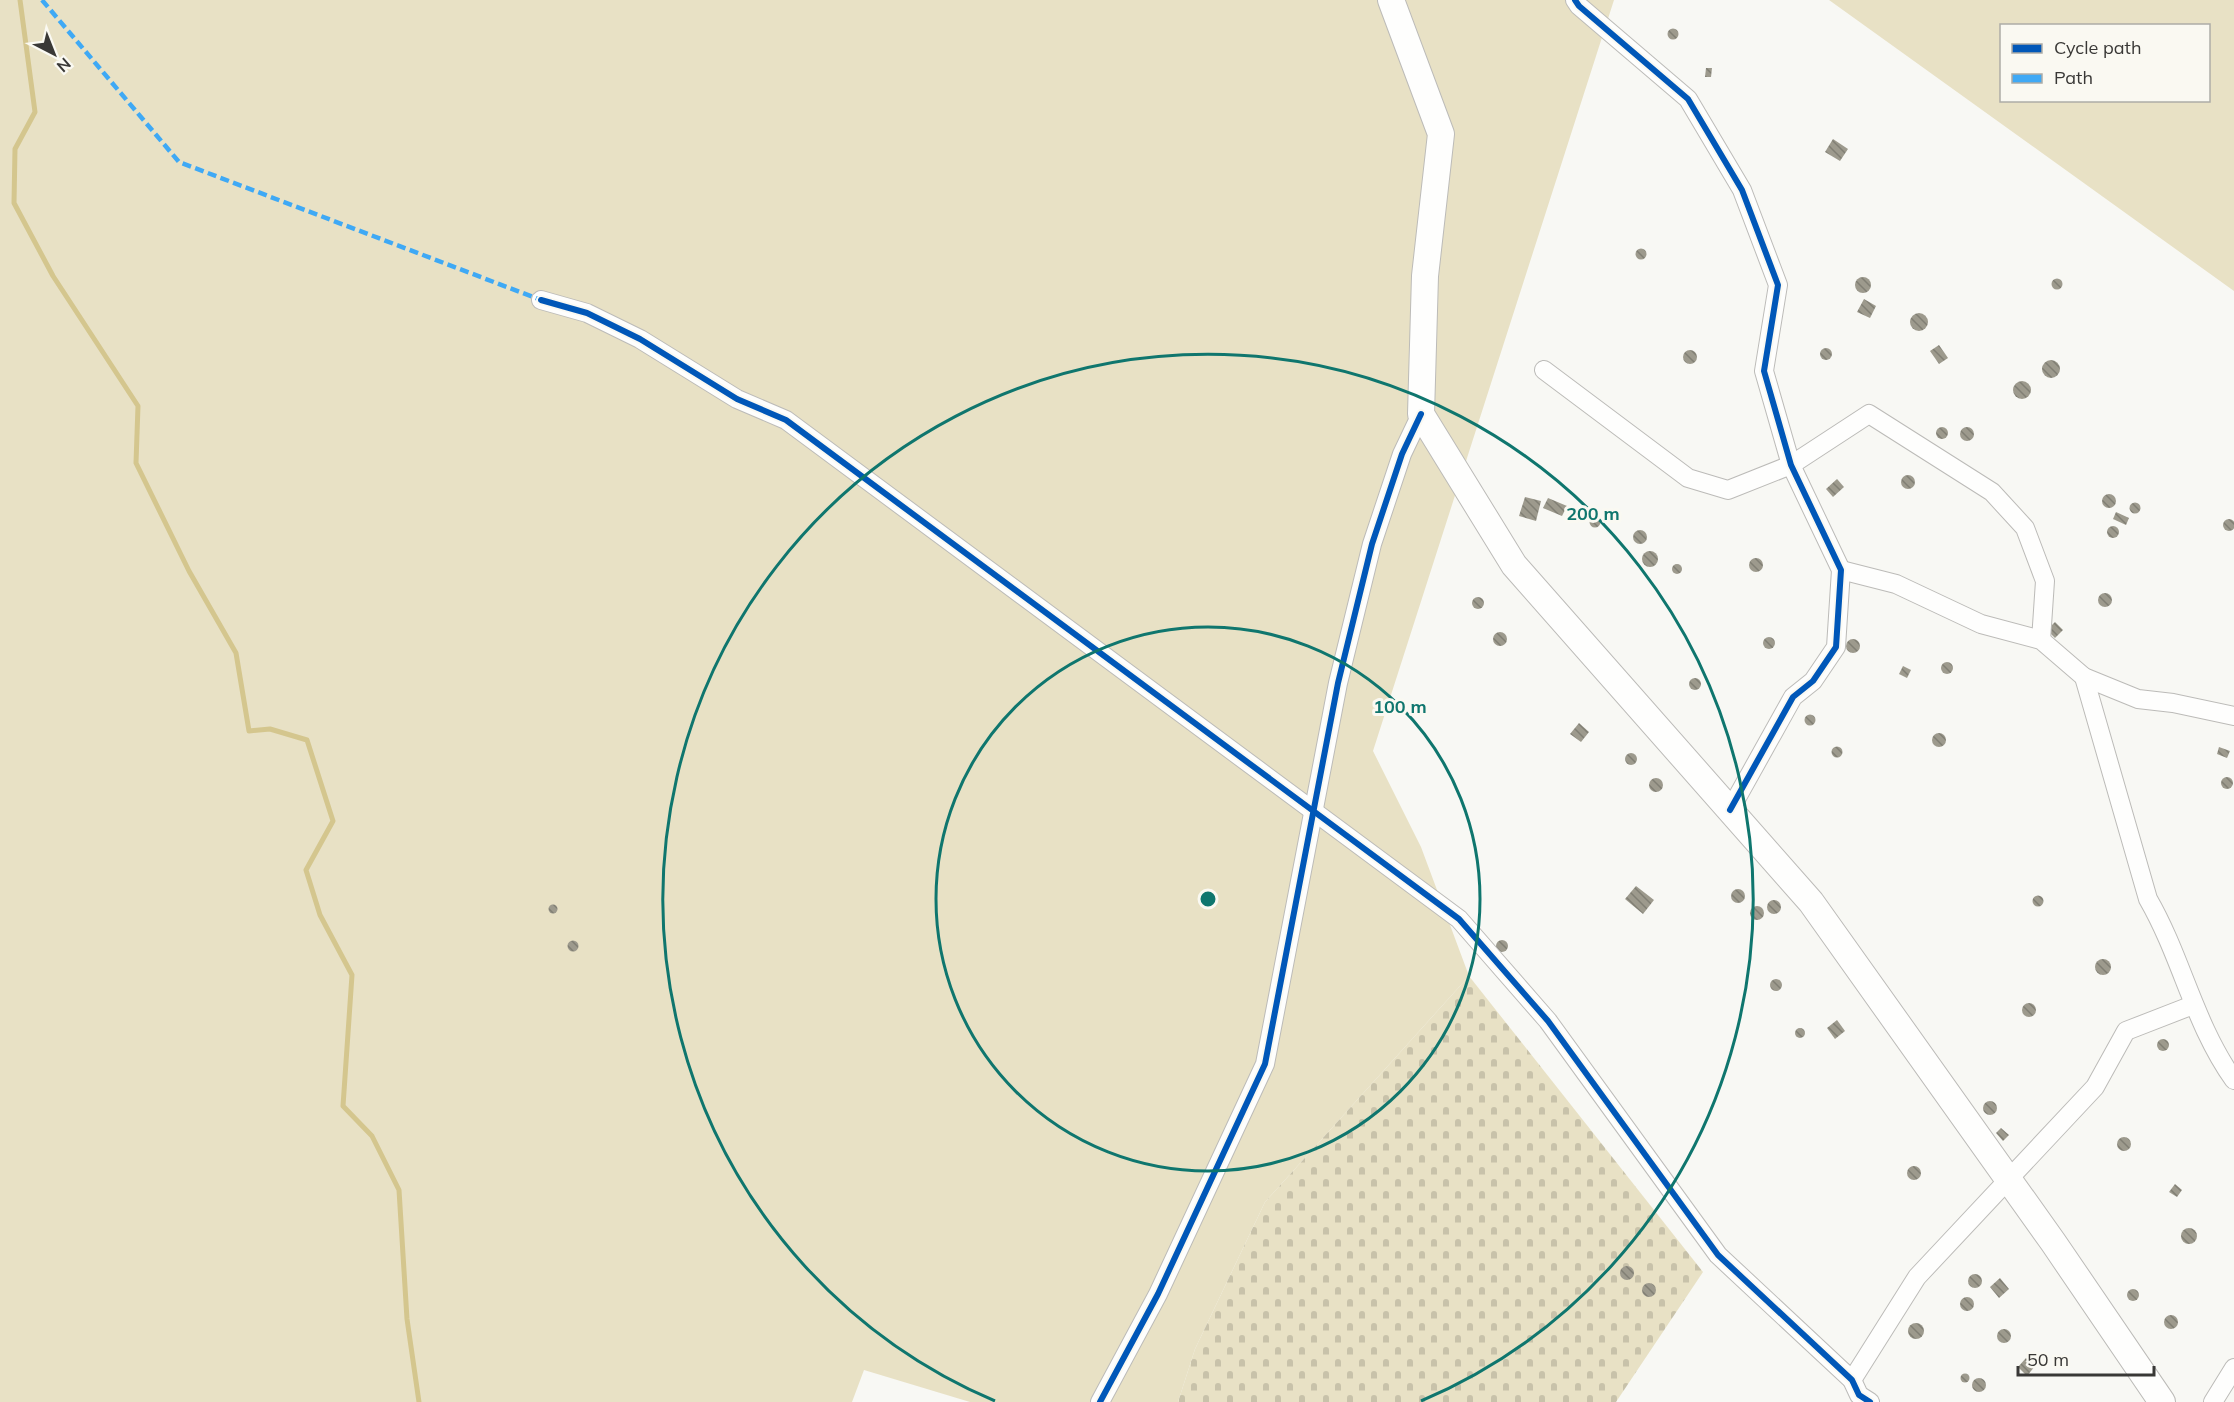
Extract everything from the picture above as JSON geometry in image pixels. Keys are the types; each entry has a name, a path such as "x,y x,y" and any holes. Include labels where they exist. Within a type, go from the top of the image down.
{"main road":[{"path":"1390,0 1441,134 1425,276 1421,414 1514,565 1811,902 2162,1402"}],"street":[{"path":"1575,0 1579,6 1688,99 1742,190 1778,285 1764,371 1791,465 1841,570 1836,647 1813,681 1793,697 1730,810"},
{"path":"541,300 587,313 619,329 736,399 786,420 1459,919 1548,1021 1718,1255 1852,1380 1859,1395 1870,1402"},
{"path":"1544,370 1688,478 1728,490 1791,465 1869,414 1992,492 2025,528 2045,581 2041,640"},
{"path":"1100,1402 1158,1294 1265,1064 1338,683 1372,544 1402,454 1421,414"},
{"path":"1841,570 1896,584 1981,624 2041,640 2084,677 2138,699 2174,703 2234,716"},
{"path":"2084,677 2148,899 2168,933 2193,1005 2234,1080"},
{"path":"1852,1380 1917,1277 2095,1087 2126,1031 2193,1005"},
{"path":"2213,1402 2234,1368"}],"green space":[{"path":"0,0 1614,0 1373,751 1421,847 1469,976 1265,1202 1195,1349 1178,1402 970,1402 864,1370 852,1402 0,1402"},
{"path":"1829,0 2234,0 2234,291"},
{"path":"1469,976 1703,1272 1616,1402 1178,1402 1195,1349 1265,1202"}],"building":[{"path":"1673,28 1679,34 1673,40 1667,34"},
{"path":"1706,68 1712,68 1711,77 1705,77"},
{"path":"1833,139 1848,149 1840,161 1825,152"},
{"path":"1641,249 1645,250 1645,258 1641,259 1637,258 1636,254 1637,250"},
{"path":"1860,277 1866,277 1871,285 1869,291 1860,293 1855,288 1855,282"},
{"path":"2057,279 2061,280 2061,288 2057,289 2053,288 2052,284 2053,280"},
{"path":"1864,299 1876,306 1870,318 1857,312"},
{"path":"1919,313 1925,316 1928,322 1925,328 1919,331 1913,328 1910,322 1913,316"},
{"path":"1939,345 1948,358 1939,364 1930,351"},
{"path":"1828,348 1831,349 1831,359 1824,360 1821,359 1820,352 1821,349"},
{"path":"1690,350 1695,352 1697,357 1695,362 1690,364 1685,362 1683,357 1685,352"},
{"path":"2047,360 2055,360 2060,365 2058,376 2047,378 2042,373 2042,365"},
{"path":"2022,381 2028,384 2031,390 2028,396 2022,399 2016,396 2013,390 2016,384"},
{"path":"1944,427 1947,428 1947,438 1940,439 1937,438 1936,431 1937,428"},
{"path":"1967,427 1972,429 1974,434 1972,439 1967,441 1962,439 1960,434 1962,429"},
{"path":"1905,475 1911,475 1915,482 1911,489 1905,489 1901,485 1901,479"},
{"path":"1837,479 1844,487 1833,497 1826,489"},
{"path":"2109,494 2114,496 2116,501 2114,506 2109,508 2104,506 2102,501 2104,496"},
{"path":"1525,497 1541,501 1536,521 1519,516"},
{"path":"1548,498 1567,506 1562,516 1543,508"},
{"path":"2135,503 2139,504 2139,512 2135,513 2131,512 2130,508 2131,504"},
{"path":"2116,512 2129,518 2126,525 2113,519"},
{"path":"1595,516 1601,522 1595,528 1589,522"},
{"path":"2229,519 2235,525 2229,531 2223,525"},
{"path":"2115,526 2119,532 2115,538 2111,538 2107,530"},
{"path":"1640,530 1645,532 1647,537 1645,542 1640,544 1635,542 1633,537 1635,532"},
{"path":"1650,551 1658,559 1650,567 1642,559"},
{"path":"1756,558 1761,560 1763,565 1761,570 1756,572 1751,570 1749,565 1751,560"},
{"path":"1677,564 1682,569 1677,574 1672,569"},
{"path":"2105,593 2110,595 2112,600 2110,605 2105,607 2100,605 2098,600 2100,595"},
{"path":"1480,597 1483,598 1483,608 1476,609 1473,608 1472,601 1473,598"},
{"path":"2055,622 2063,630 2055,638 2047,630"},
{"path":"1497,632 1503,632 1507,639 1503,646 1497,646 1493,642 1493,636"},
{"path":"1771,637 1774,638 1774,648 1767,649 1764,648 1763,641 1764,638"},
{"path":"1853,639 1858,641 1860,646 1858,651 1853,653 1848,651 1846,646 1848,641"},
{"path":"1949,662 1953,668 1949,674 1945,674 1941,666"},
{"path":"1903,666 1911,670 1907,678 1899,674"},
{"path":"1697,678 1701,684 1697,690 1693,690 1689,682"},
{"path":"1810,715 1814,716 1814,724 1810,725 1806,724 1805,720 1806,716"},
{"path":"1579,723 1589,732 1581,742 1570,734"},
{"path":"1936,733 1942,733 1946,740 1942,747 1936,747 1932,743 1932,737"},
{"path":"1837,746 1843,752 1837,758 1831,752"},
{"path":"2219,747 2230,751 2227,758 2217,754"},
{"path":"1633,753 1636,754 1636,764 1629,765 1626,764 1625,757 1626,754"},
{"path":"2229,777 2233,783 2229,789 2225,789 2221,781"},
{"path":"1653,778 1659,778 1663,785 1659,792 1653,792 1649,788 1649,782"},
{"path":"1636,886 1654,900 1643,914 1625,899"},
{"path":"1738,889 1743,891 1745,896 1743,901 1738,903 1733,901 1731,896 1733,891"},
{"path":"2038,896 2042,897 2042,905 2038,906 2034,905 2033,901 2034,897"},
{"path":"1774,900 1779,902 1781,907 1779,912 1774,914 1769,912 1767,907 1769,902"},
{"path":"553,904 558,909 553,914 548,909"},
{"path":"1754,906 1760,906 1764,913 1760,920 1754,920 1750,916 1750,910"},
{"path":"573,940 579,946 573,952 567,946"},
{"path":"1502,940 1508,946 1502,952 1496,946"},
{"path":"2103,959 2109,961 2111,967 2109,973 2103,975 2097,973 2095,967 2097,961"},
{"path":"1778,979 1782,985 1778,991 1774,991 1770,983"},
{"path":"2029,1003 2034,1005 2036,1010 2034,1015 2029,1017 2024,1015 2022,1010 2024,1005"},
{"path":"1837,1020 1845,1031 1835,1039 1827,1028"},
{"path":"1800,1028 1804,1029 1804,1037 1800,1038 1796,1037 1795,1033 1796,1029"},
{"path":"2165,1039 2169,1045 2165,1051 2161,1051 2157,1043"},
{"path":"1987,1101 1993,1101 1997,1108 1993,1115 1987,1115 1983,1111 1983,1105"},
{"path":"2001,1128 2009,1135 2003,1141 1996,1133"},
{"path":"2121,1137 2127,1137 2131,1144 2127,1151 2121,1151 2117,1147 2117,1141"},
{"path":"1911,1166 1917,1166 1921,1173 1917,1180 1911,1180 1907,1176 1907,1170"},
{"path":"2175,1184 2182,1190 2177,1197 2169,1192"},
{"path":"2189,1228 2197,1236 2189,1244 2181,1236"},
{"path":"1627,1266 1632,1268 1634,1273 1632,1278 1627,1280 1622,1278 1620,1273 1622,1268"},
{"path":"1975,1274 1980,1276 1982,1281 1980,1286 1975,1288 1970,1286 1968,1281 1970,1276"},
{"path":"2000,1278 2009,1289 1999,1298 1990,1287"},
{"path":"1646,1283 1652,1283 1656,1290 1652,1297 1646,1297 1642,1293 1642,1287"},
{"path":"2133,1289 2139,1295 2133,1301 2127,1295"},
{"path":"1967,1297 1972,1299 1974,1304 1972,1309 1967,1311 1962,1309 1960,1304 1962,1299"},
{"path":"2171,1315 2176,1317 2178,1322 2176,1327 2171,1329 2166,1327 2164,1322 2166,1317"},
{"path":"1916,1323 1924,1331 1916,1339 1908,1331"},
{"path":"2001,1329 2007,1329 2011,1336 2007,1343 2001,1343 1997,1339 1997,1333"},
{"path":"2026,1358 2035,1366 2027,1376 2018,1367"},
{"path":"1965,1373 1970,1378 1965,1383 1960,1378"},
{"path":"1979,1378 1984,1380 1986,1385 1984,1390 1979,1392 1974,1390 1972,1385 1974,1380"}],"waterway":[{"path":"20,0 35,112 15,149 14,203 53,276 138,406 136,463 189,571 236,653 249,731 270,729 307,740 333,821 306,870 320,915 352,975 343,1106 372,1136 399,1190 407,1319 419,1402"}],"marked path":[{"path":"42,0 179,162 541,300"}],"cycle path":[{"path":"1575,0 1579,6 1688,99 1742,190 1778,285 1764,371 1791,465 1841,570 1836,647 1813,681 1793,697 1730,810"},
{"path":"541,300 587,313 640,339 737,399 786,420 1459,919 1548,1021 1718,1255 1852,1380 1859,1395 1870,1402"},
{"path":"1100,1402 1158,1294 1265,1064 1338,683 1372,544 1402,454 1421,414"}]}
